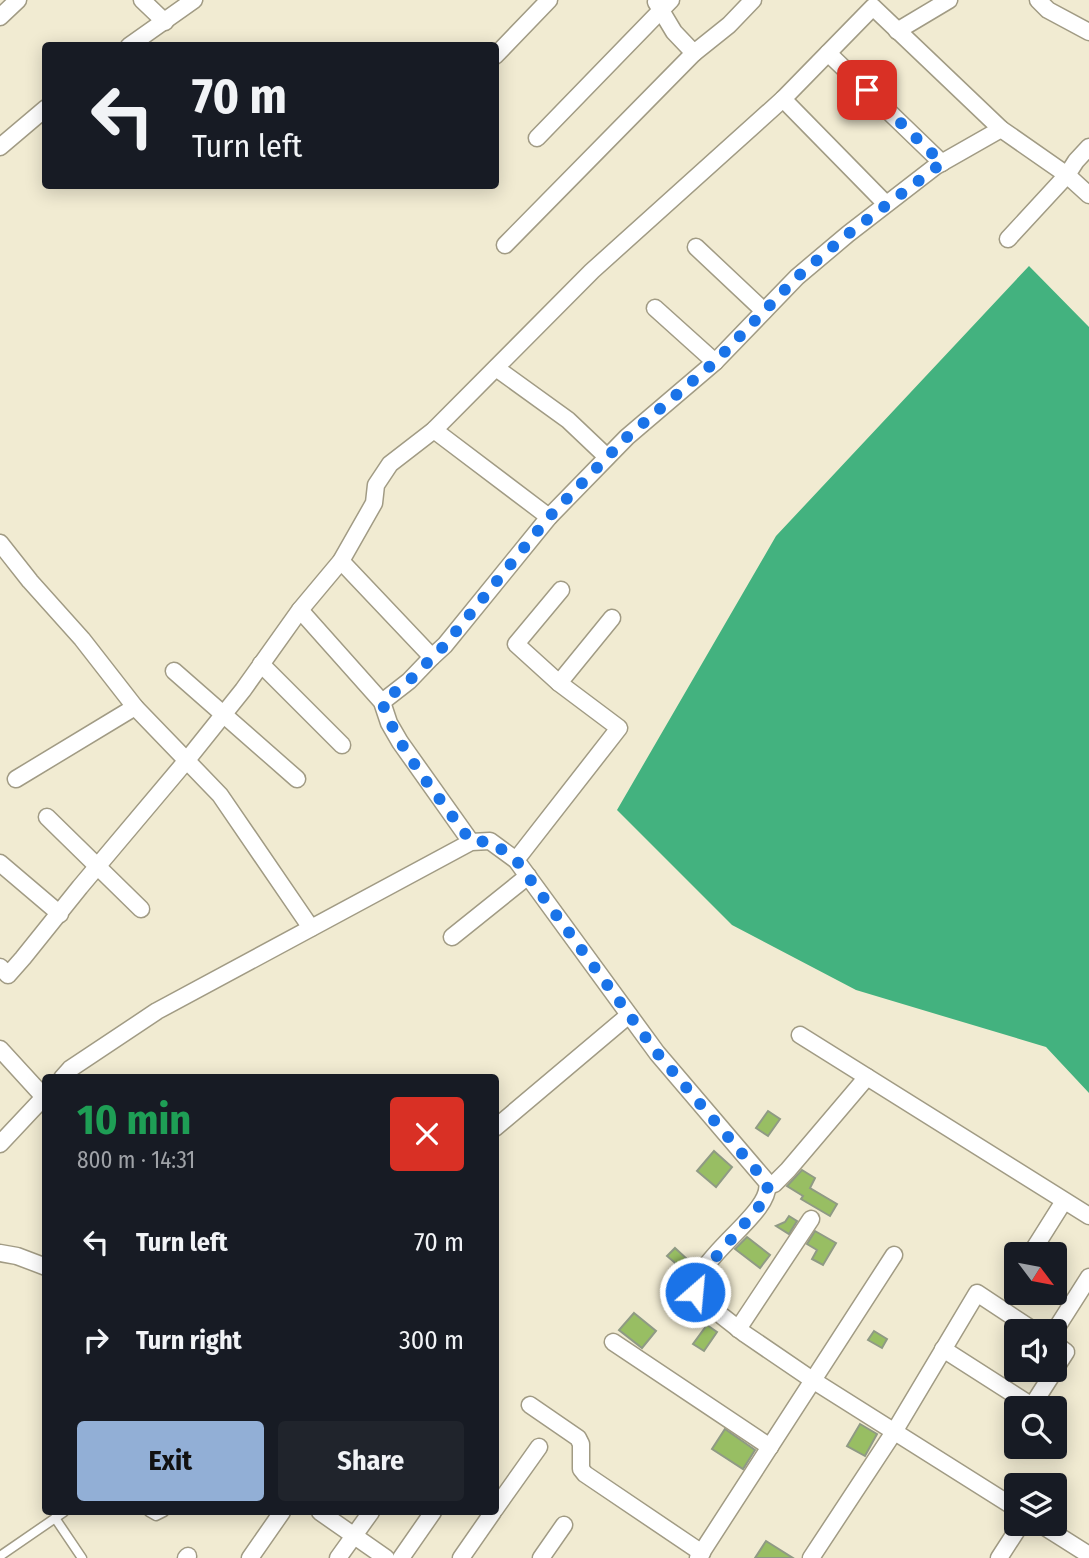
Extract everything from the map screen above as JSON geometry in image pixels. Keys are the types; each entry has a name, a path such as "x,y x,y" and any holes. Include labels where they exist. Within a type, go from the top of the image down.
{"street":[{"path":"0,17 18,0"},
{"path":"142,0 165,22"},
{"path":"135,42 194,0"},
{"path":"499,52 550,0"},
{"path":"505,245 694,53 729,25 753,0"},
{"path":"897,31 949,0"},
{"path":"1038,0 1048,10 1089,32"},
{"path":"537,138 662,3 674,33 694,53"},
{"path":"0,967 8,975 224,713 300,610 341,561 374,503 376,485 390,464 434,430 592,271 783,99 828,52 868,4 1001,129 1068,175 1089,194"},
{"path":"828,52 942,163"},
{"path":"783,99 886,204"},
{"path":"0,147 42,111"},
{"path":"382,702 409,681 445,645 549,517 607,457 715,362 807,268 942,163 1001,129"},
{"path":"1008,239 1068,175 1076,160 1089,147"},
{"path":"696,247 764,311"},
{"path":"655,308 715,362"},
{"path":"496,369 568,420 607,457"},
{"path":"434,430 549,517"},
{"path":"0,542 135,707 220,795 311,928"},
{"path":"341,561 432,657"},
{"path":"516,860 619,728 559,683 516,644 561,590"},
{"path":"300,610 382,702 389,723 400,742 471,842"},
{"path":"559,683 612,618"},
{"path":"261,664 342,745"},
{"path":"174,671 298,779"},
{"path":"16,779 135,707"},
{"path":"47,817 141,909"},
{"path":"66,1074 158,1012 471,842 490,841 516,860 672,1071 768,1186"},
{"path":"0,863 60,914"},
{"path":"452,937 528,876"},
{"path":"499,1125 629,1015"},
{"path":"800,1035 1089,1216"},
{"path":"0,1049 42,1093"},
{"path":"867,1077 788,1170 768,1186 763,1202 721,1248 695,1286 699,1298 738,1329 814,1381 1004,1501"},
{"path":"3,1135 42,1099"},
{"path":"1038,1242 1065,1201"},
{"path":"738,1329 811,1219"},
{"path":"0,1253 42,1265"},
{"path":"530,1405 578,1438 581,1444 581,1469 585,1474 700,1555 894,1255"},
{"path":"1062,1319 1089,1277"},
{"path":"811,1558 894,1432 977,1293 1017,1319"},
{"path":"613,1342 770,1447"},
{"path":"943,1349 1013,1396"},
{"path":"499,1504 540,1447"},
{"path":"250,1558 280,1515"},
{"path":"324,1515 386,1558"},
{"path":"338,1558 369,1515"},
{"path":"401,1558 431,1515"},
{"path":"461,1558 491,1515"},
{"path":"541,1558 564,1525"},
{"path":"999,1558 1013,1536"},
{"path":"1059,1536 1089,1555"}],"lane":[{"path":"0,1556 60,1515"},
{"path":"55,1518 82,1558"}],"shaded area":[{"path":"1029,266 1089,327 1089,1093 1046,1047 856,990 732,925 617,810 776,536"}],"building":[{"path":"768,1111 780,1119 768,1136 756,1128"},
{"path":"714,1151 732,1167 716,1187 697,1171"},
{"path":"802,1170 815,1178 810,1188 837,1204 830,1216 801,1199 803,1196 787,1186"},
{"path":"789,1216 797,1221 789,1234 776,1226 785,1222"},
{"path":"815,1231 836,1243 823,1265 812,1259 817,1250 807,1244"},
{"path":"747,1237 770,1255 760,1268 735,1249"},
{"path":"675,1248 687,1259 680,1267 667,1256"},
{"path":"634,1313 656,1331 642,1348 619,1330"},
{"path":"707,1325 717,1332 704,1351 693,1344"},
{"path":"874,1331 887,1339 882,1348 868,1340"},
{"path":"860,1424 877,1434 865,1456 847,1446"},
{"path":"725,1429 755,1450 743,1469 712,1449"},
{"path":"766,1541 793,1558 755,1558"}],"route":[{"path":"695,1292 697,1280 721,1248 763,1202 768,1190 766,1182 657,1053 516,860 490,841 471,842 400,742 389,723 382,702 409,681 445,645 549,517 627,437 715,362 797,277 848,234 942,163 867,90"}]}
